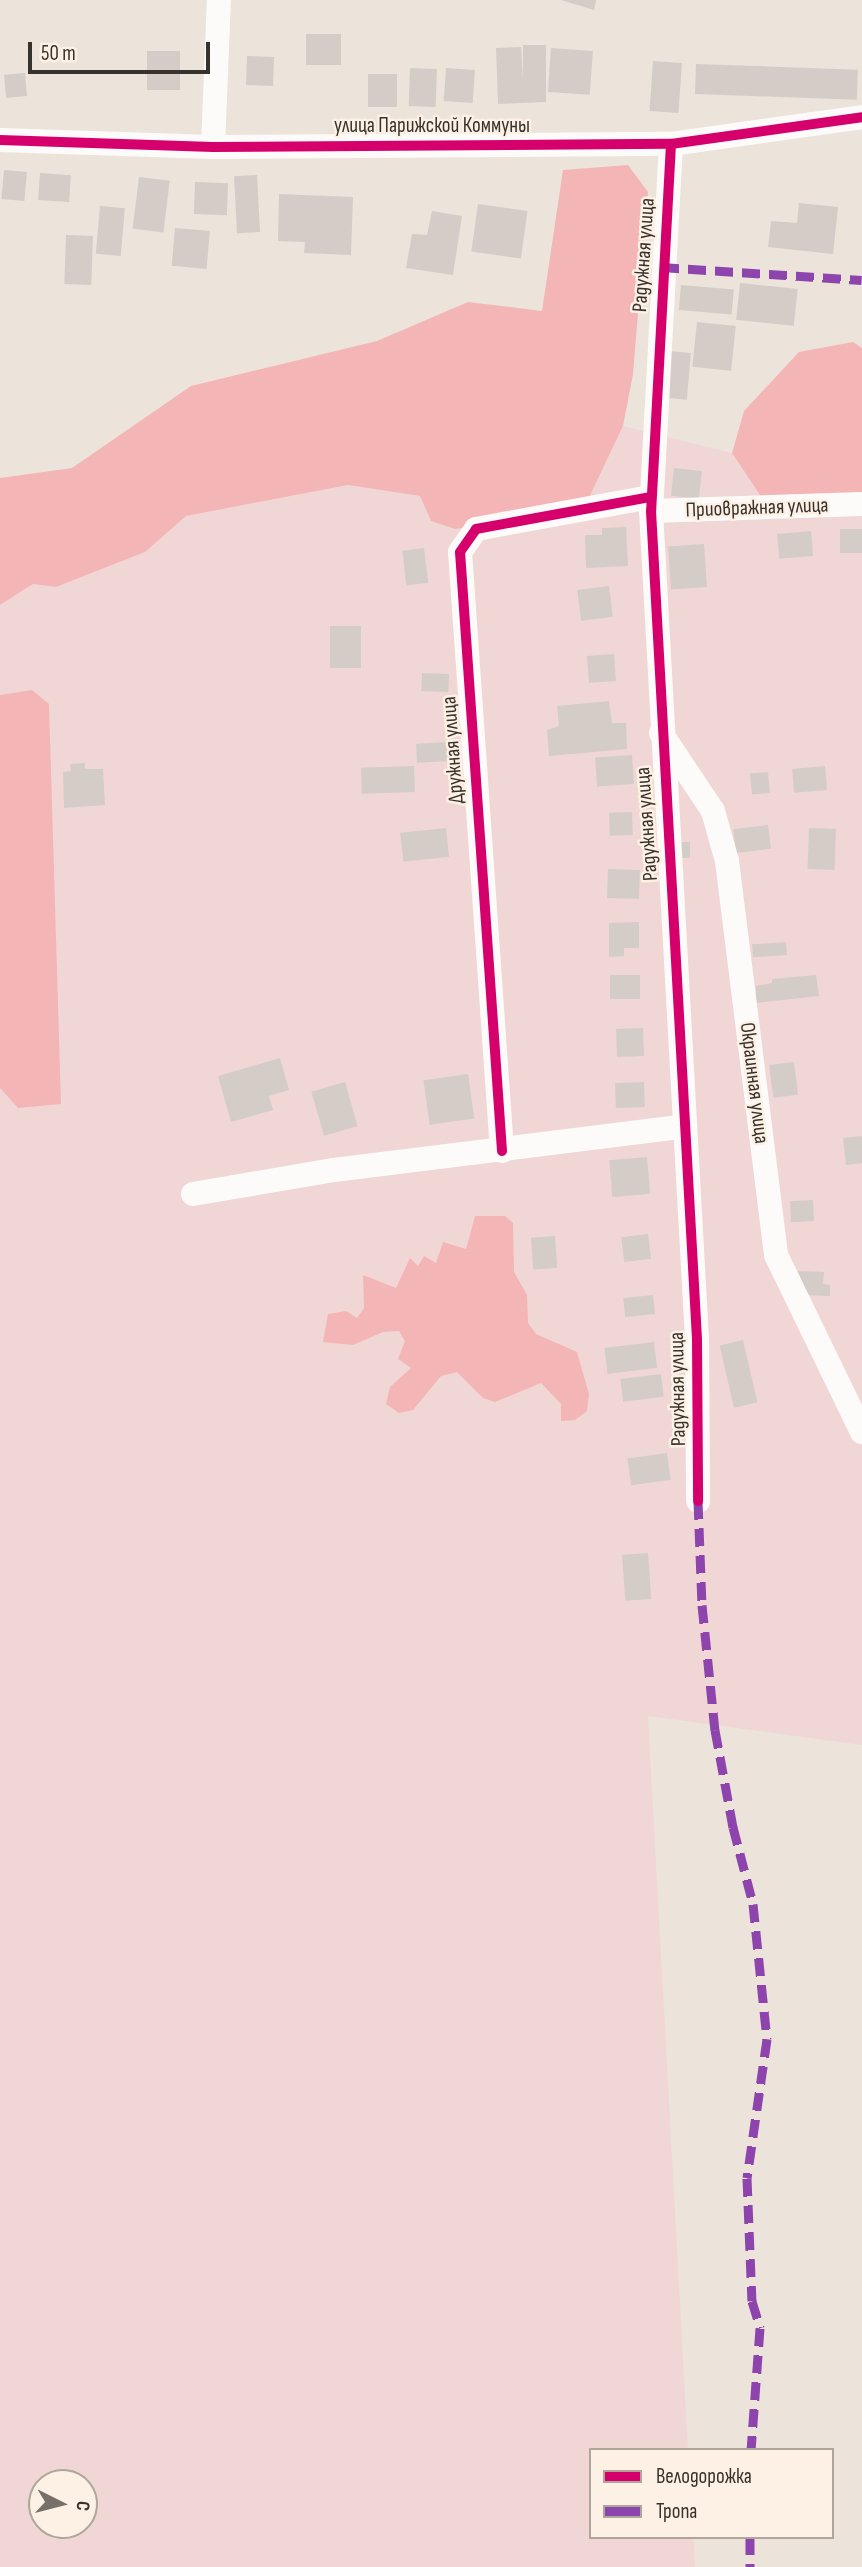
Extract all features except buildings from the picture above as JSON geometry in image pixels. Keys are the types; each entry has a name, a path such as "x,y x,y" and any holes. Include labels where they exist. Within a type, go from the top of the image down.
{"street":[{"path":"213,147 219,0"},
{"name":"улица Парижской Коммуны","path":"0,140 213,147 671,144 862,117"},
{"name":"Радужная улица","path":"671,144 651,504 661,732 697,1340 698,1501"},
{"name":"Приовражная улица","path":"651,504 862,504"},
{"name":"Дружная улица","path":"502,1152 460,552 476,529 651,504"},
{"name":"Окраинная улица","path":"661,732 713,811 727,860 776,1255 862,1432"},
{"path":"193,1195 334,1170 502,1152 685,1126"}],"shaded area":[{"path":"628,165 648,192 633,374 623,426 585,506 455,529 431,521 420,496 348,485 186,516 145,552 56,587 33,584 0,605 0,478 72,468 191,386 377,341 468,302 542,311 563,170"},
{"path":"853,342 862,348 862,497 762,498 732,453 744,411 799,352"},
{"path":"623,426 732,453 762,498 862,497 862,1745 648,1716 688,2448 589,2448 589,2539 693,2539 695,2567 0,2567 0,1088 18,1107 32,690 0,695 0,605 33,584 56,587 144,552 186,516 348,485 420,496 431,521 585,506"},
{"path":"32,690 49,704 61,1104 18,1108 0,1088 0,695"},
{"path":"475,1216 505,1216 513,1223 514,1272 527,1295 528,1323 536,1334 577,1352 589,1394 587,1411 575,1420 561,1421 561,1404 541,1383 495,1402 483,1398 457,1372 441,1376 413,1410 399,1413 386,1404 390,1387 411,1368 398,1359 405,1341 399,1331 383,1332 353,1345 323,1342 328,1314 346,1311 357,1318 364,1308 363,1275 396,1288 410,1258 418,1266 424,1256 436,1263 443,1242 466,1249"}],"marked path":[{"path":"661,267 862,280"},
{"path":"698,1501 702,1605 715,1730 733,1827 753,1904 767,2039 747,2178 752,2301 760,2328 751,2448"},
{"path":"750,2539 750,2567"}],"cycle path":[{"path":"0,140 213,147 671,144 862,117"},
{"path":"671,144 651,511 697,1340 698,1501"},
{"path":"502,1151 460,552 476,529 651,497"}]}
